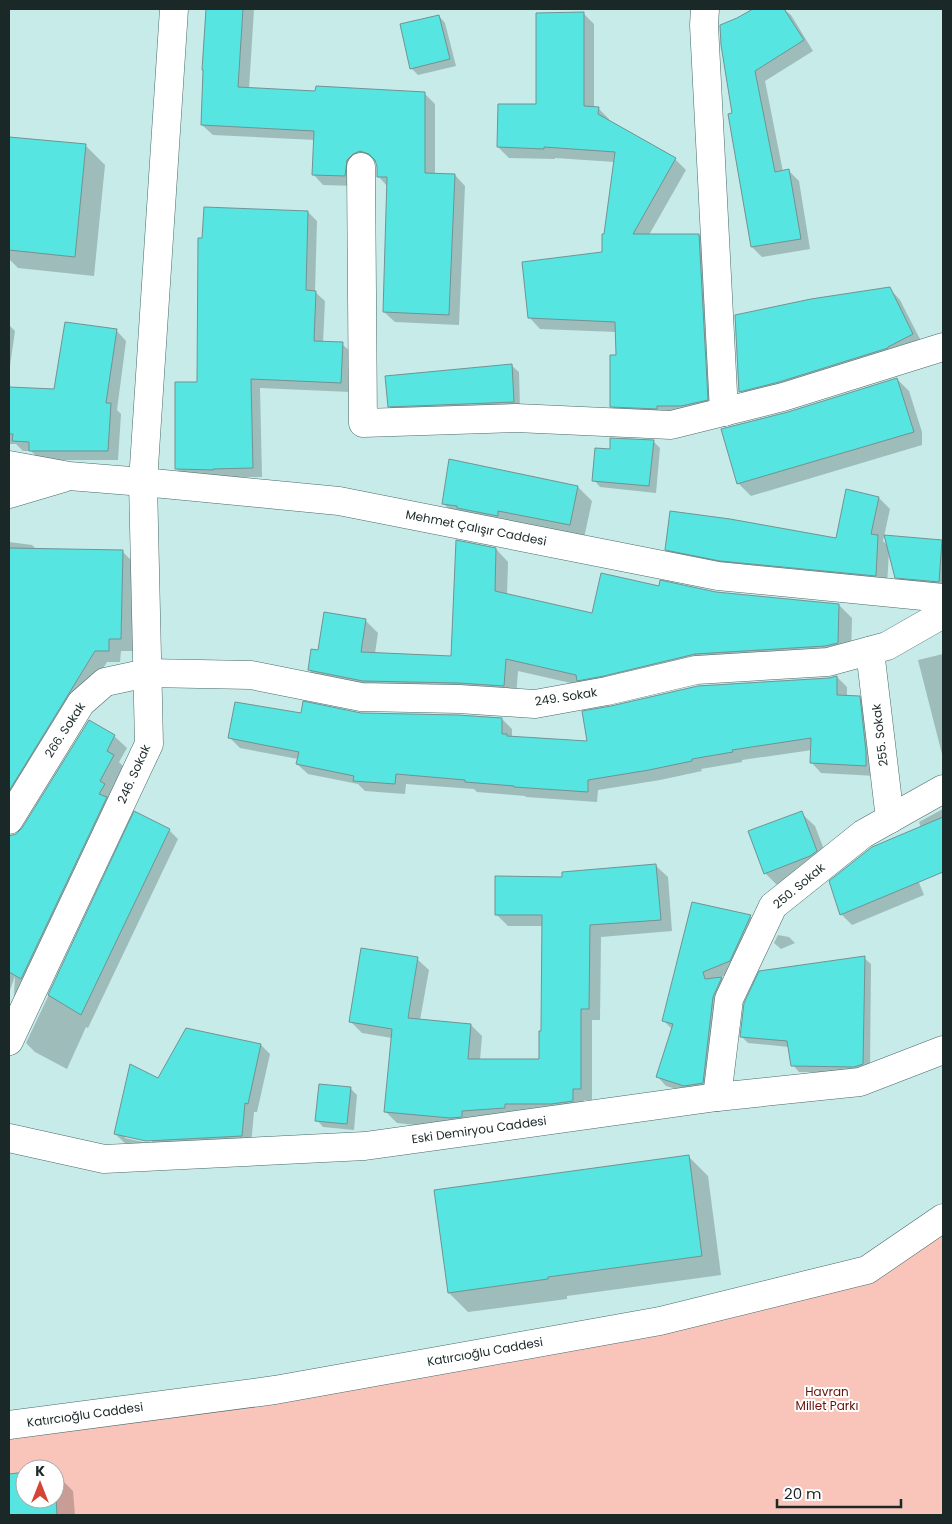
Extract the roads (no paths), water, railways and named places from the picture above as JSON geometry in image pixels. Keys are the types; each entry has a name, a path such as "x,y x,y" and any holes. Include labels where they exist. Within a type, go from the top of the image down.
{"street":[{"name":"246. Sokak","path":"9,1041 149,744 143,482 174,9"},
{"path":"705,9 704,25 724,412"},
{"path":"361,166 363,423 516,418 671,425 783,397 943,347"},
{"name":"Mehmet Çalışır Caddesi","path":"9,465 69,476 339,501 718,576 943,598"},
{"path":"9,494 69,476"},
{"name":"249. Sokak","path":"146,673 251,675 361,697 459,699 535,704 607,691 696,670 828,662 888,646 943,614"},
{"name":"255. Sokak","path":"870,651 890,819"},
{"name":"266. Sokak","path":"9,820 81,703 105,682 146,673"},
{"name":"250. Sokak","path":"717,1097 729,999 773,906 863,834 943,789"},
{"name":"Eski Demiryou Caddesi","path":"9,1138 104,1159 365,1146 717,1097 860,1082 943,1050"},
{"name":"Katırcıoğlu Caddesi","path":"9,1425 275,1390 660,1321 867,1270 943,1218"}],"park label":[{"name":"Havran Millet Parkı","path":"827,1399"}]}
